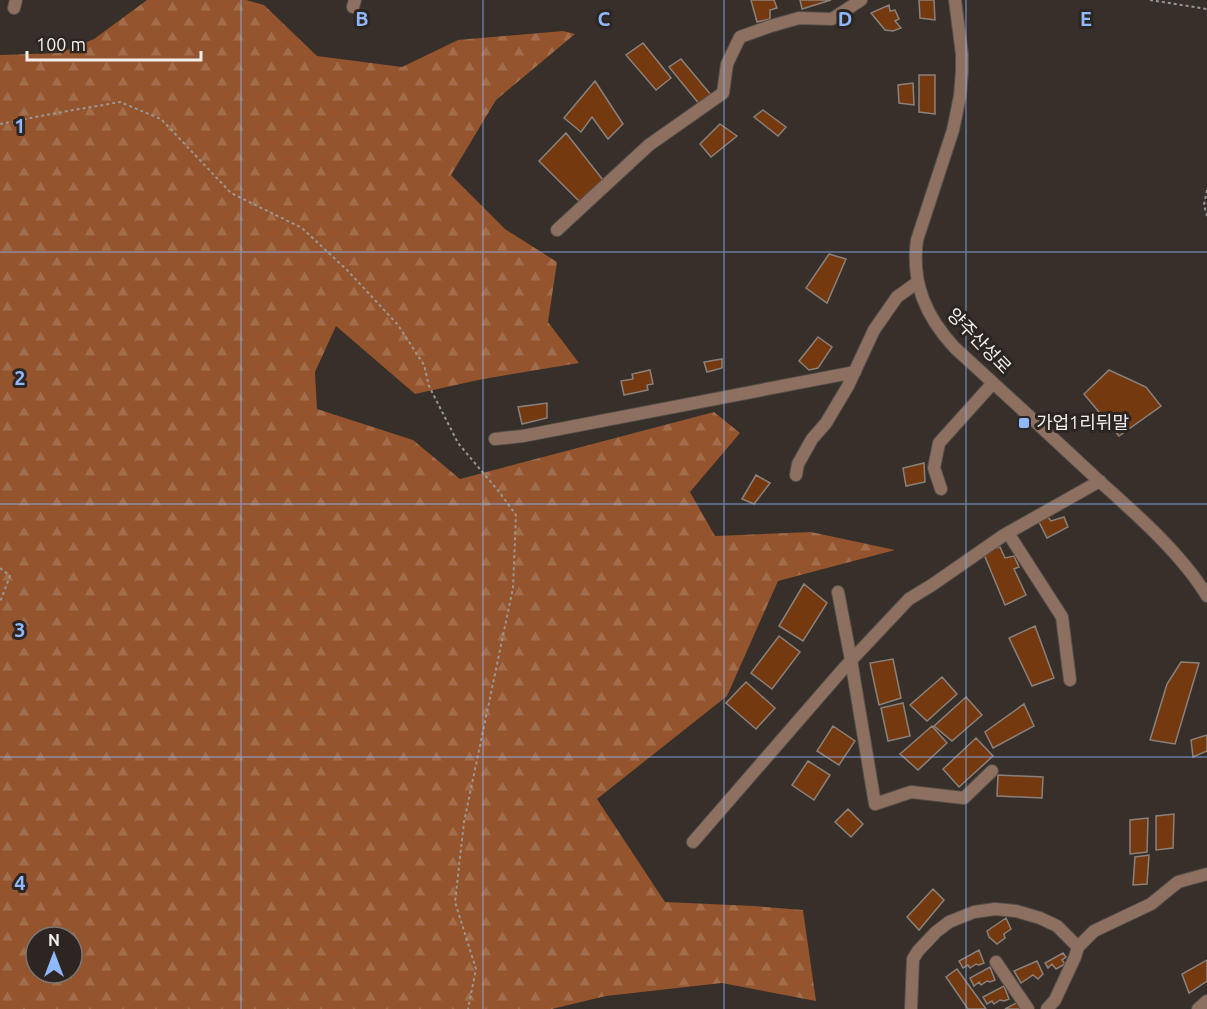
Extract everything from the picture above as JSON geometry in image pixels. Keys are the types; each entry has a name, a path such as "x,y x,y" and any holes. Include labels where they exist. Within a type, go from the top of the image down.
{"street":[{"path":"557,230 649,145 723,93 727,64 740,37 799,18 832,19 861,0"},
{"name":"양주산성로","path":"955,0 963,71 960,96 953,130 917,240 915,267 927,309 947,339 1134,512 1173,553 1207,596"},
{"path":"796,475 798,464 812,439 826,423 855,372 874,330 897,297 918,282"},
{"path":"495,439 523,436 855,372"},
{"path":"941,489 934,468 939,443 993,383"},
{"path":"693,842 851,660 909,599 1008,533 1100,481"},
{"path":"1008,533 1062,617 1070,680"},
{"path":"838,592 875,804 910,792 964,798 992,771"},
{"path":"1047,1009 1055,1000 1075,957 1077,947 1094,931 1151,904 1178,882 1207,874"},
{"path":"911,1009 913,959 918,951 949,922 974,912 995,909 1016,911 1040,918 1057,926 1077,947"},
{"path":"996,962 1028,1009"},
{"path":"1198,1009 1207,1000"}],"path":[{"path":"1150,0 1207,9"},
{"path":"0,124 120,102 161,119 231,193 302,228 348,271 398,325 424,365 429,386 458,443 516,515 513,588 464,822 455,902 476,969 468,1009"},
{"path":"1207,190 1204,205 1207,216"},
{"path":"0,568 10,576 0,602"}],"green space":[{"path":"147,0 246,0 264,5 317,56 402,67 458,40 563,31 575,34 496,100 451,175 505,229 557,262 548,322 579,363 483,379 415,394 336,326 315,372 317,409 413,440 460,479 714,412 740,433 690,492 715,536 811,532 895,550 778,581 727,696 597,799 665,902 803,910 816,1001 722,983 606,996 552,1009 0,1009 0,55 60,53 94,39"}],"building":[{"path":"751,0 774,0 777,8 770,10 770,19 757,22"},
{"path":"800,0 831,0 802,9"},
{"path":"919,0 934,0 935,20 920,18"},
{"path":"889,5 890,11 895,10 899,19 895,21 901,28 893,31 885,30 871,13"},
{"path":"643,43 671,78 656,90 626,55"},
{"path":"681,59 712,96 700,105 669,67"},
{"path":"919,75 935,75 935,114 919,112"},
{"path":"595,81 623,124 608,139 592,117 581,132 564,118"},
{"path":"913,83 914,105 899,103 898,85"},
{"path":"763,110 786,127 778,136 754,117"},
{"path":"720,124 737,136 711,157 700,144"},
{"path":"566,133 603,180 579,201 539,161"},
{"path":"829,254 846,259 827,303 806,288"},
{"path":"818,337 832,347 818,368 809,370 799,361"},
{"path":"722,359 722,368 707,372 704,362"},
{"path":"650,370 653,384 647,385 648,390 624,395 621,381 633,379 632,374"},
{"path":"1109,370 1146,387 1161,406 1119,436 1084,394"},
{"path":"547,403 547,418 522,424 518,407"},
{"path":"924,463 925,482 906,486 903,468"},
{"path":"756,475 770,483 754,504 742,499"},
{"path":"1047,516 1051,521 1064,517 1068,527 1047,538 1039,522"},
{"path":"1000,547 1005,558 1014,556 1019,567 1014,569 1026,595 1005,605 983,552"},
{"path":"804,584 827,603 803,641 779,626"},
{"path":"1035,626 1054,678 1032,686 1009,638"},
{"path":"779,636 800,652 772,689 751,673"},
{"path":"893,659 901,698 879,705 870,663"},
{"path":"1181,662 1199,663 1175,744 1150,740 1167,684"},
{"path":"942,677 957,694 927,721 910,705"},
{"path":"746,682 775,708 756,729 726,703"},
{"path":"966,697 982,715 952,741 934,726"},
{"path":"903,703 910,736 888,741 881,708"},
{"path":"1024,704 1034,726 993,748 985,732"},
{"path":"833,726 855,741 839,765 817,751"},
{"path":"932,726 947,743 918,770 900,754"},
{"path":"1207,735 1207,751 1193,757 1191,740"},
{"path":"976,738 993,756 959,787 943,769"},
{"path":"808,761 830,775 814,800 792,785"},
{"path":"998,775 1043,777 1042,798 997,796"},
{"path":"848,809 863,824 851,837 835,822"},
{"path":"1174,814 1173,848 1156,850 1156,816"},
{"path":"1148,818 1147,852 1130,854 1130,820"},
{"path":"1149,855 1147,884 1133,885 1135,857"},
{"path":"933,889 944,900 919,930 907,917"},
{"path":"1006,918 1011,929 997,944 989,937 987,931"},
{"path":"979,950 984,963 963,968 959,961"},
{"path":"1063,953 1066,957 1062,960 1065,964 1056,969 1052,964 1048,968 1045,963"},
{"path":"1207,960 1207,981 1189,993 1182,974"},
{"path":"1037,961 1043,974 1038,979 1033,975 1021,983 1014,971"},
{"path":"990,967 995,980 981,985 979,982 974,986 970,978"},
{"path":"957,969 986,1009 968,1009 946,977"},
{"path":"1004,986 1009,999 1000,1000 994,1004 992,1001 987,1004 983,997"},
{"path":"1018,1002 1020,1009 1005,1009"}],"place":[{"name":"가업1리뒤말","path":"1024,423"}]}
